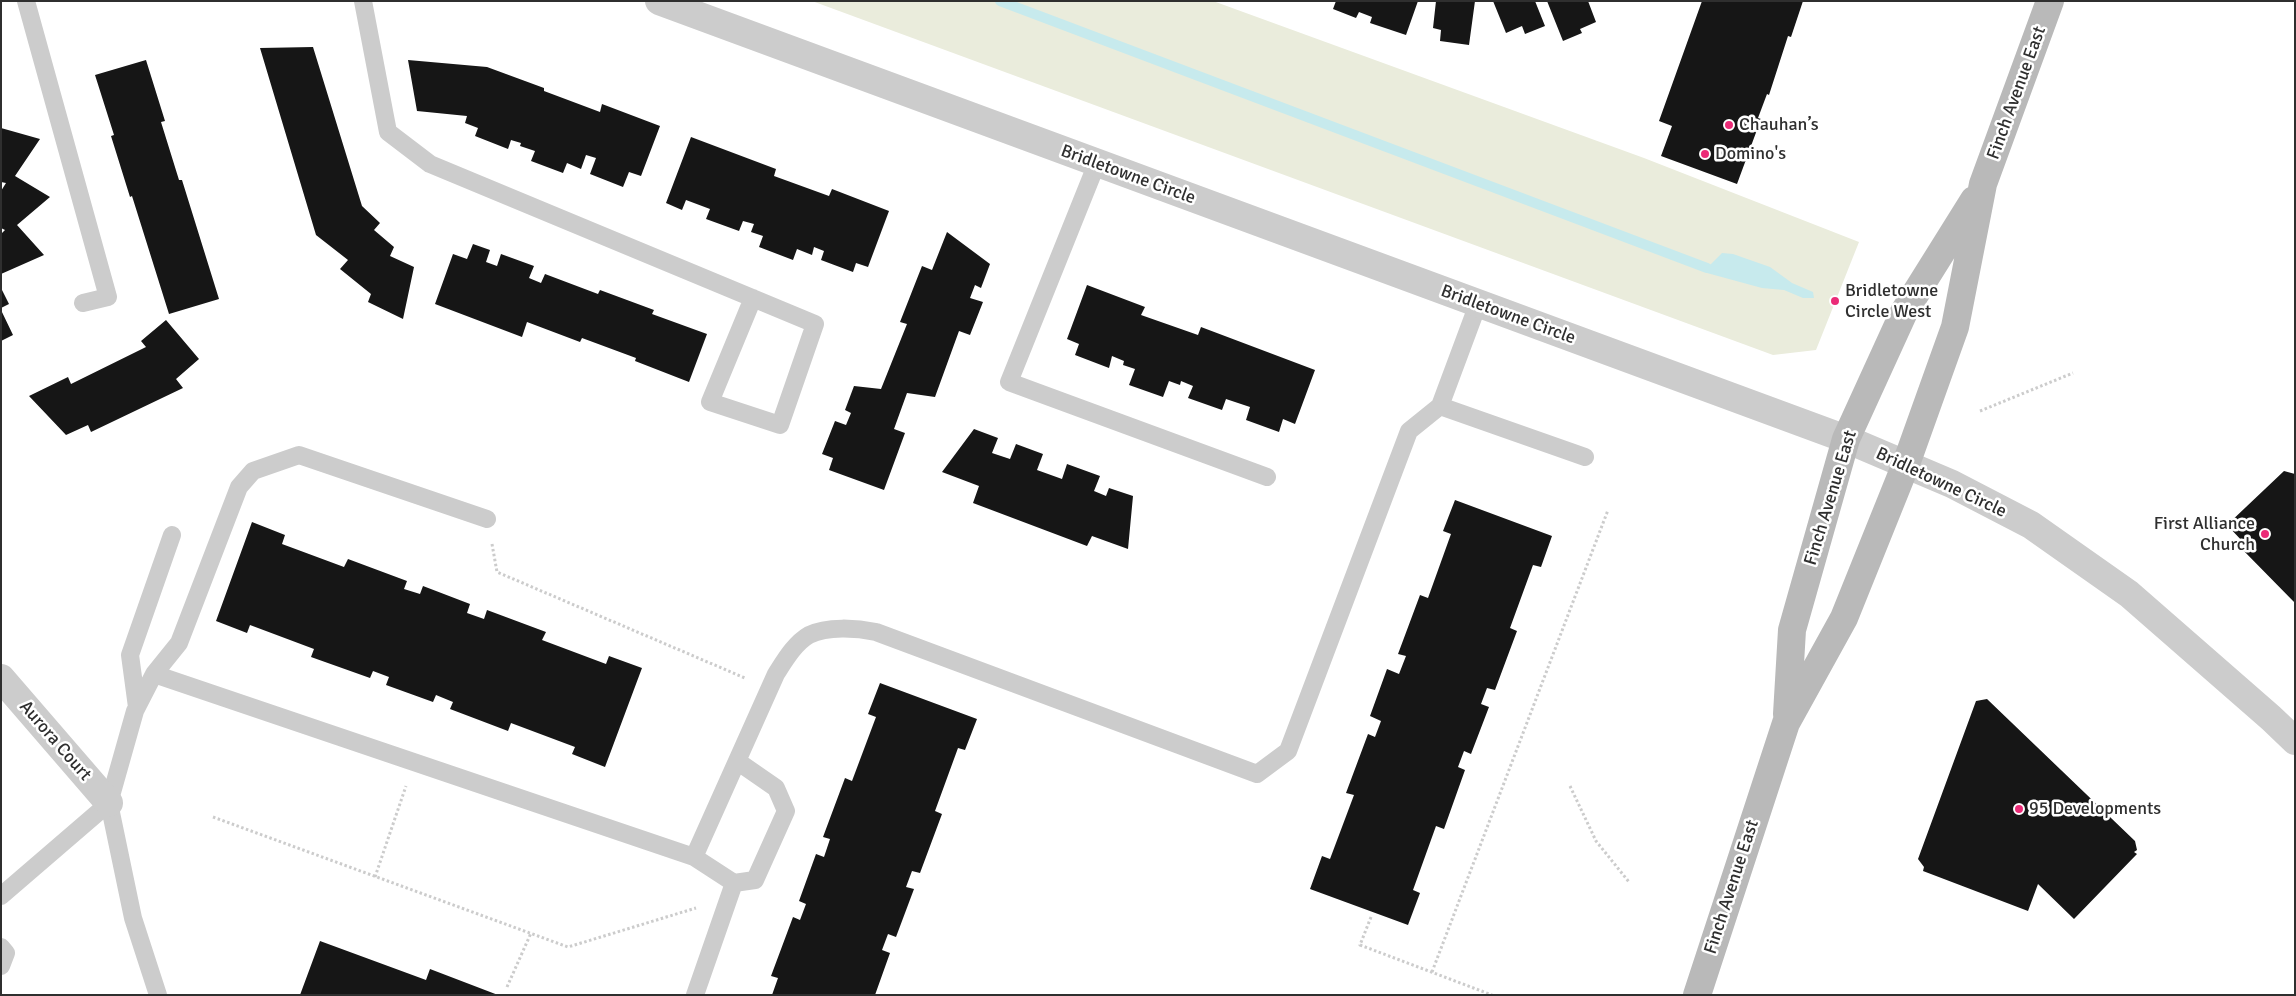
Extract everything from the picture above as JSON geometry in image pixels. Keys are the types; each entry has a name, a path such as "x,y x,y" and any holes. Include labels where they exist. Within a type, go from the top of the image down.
{"main road":[{"name":"Finch Avenue East","path":"1697,995 1786,723 1844,618 1906,464 1955,327 1983,184 2050,1"},
{"name":"Finch Avenue East","path":"1786,723 1792,630 1846,439 1904,312 1983,184"}],"street":[{"name":"Bridletowne Circle","path":"659,1 1846,439 1877,454 1952,484 2031,525 2121,588 2295,741"},
{"name":"Aurora Court","path":"1,678 108,804"}],"lane":[{"path":"26,1 108,296 83,303"},
{"path":"364,1 388,132 430,164 754,298 816,324 780,425 710,402 754,298"},
{"path":"1097,163 1009,382 1267,477"},
{"path":"694,857 769,688 792,651 810,635 851,627 876,632 1256,774 1288,752 1409,430 1440,406 1478,304"},
{"path":"1440,406 1585,457"},
{"path":"158,995 133,918 108,804 137,706 154,674 179,643 239,487 253,471 299,455 487,519"},
{"path":"137,706 130,655 172,535"},
{"path":"154,674 694,857 730,891"},
{"path":"695,995 730,891 755,880 786,811 776,788 737,762"},
{"path":"1,896 108,804"},
{"path":"1,948 6,953 1,966"}],"path":[{"path":"1980,411 2073,374"},
{"path":"1432,972 1608,510"},
{"path":"487,519 497,572 769,688"},
{"path":"375,877 414,762"},
{"path":"1570,786 1596,841 1629,882"},
{"path":"213,817 568,948 730,891"},
{"path":"1371,917 1360,945 1492,995"},
{"path":"507,987 531,933"}],"green space":[{"path":"812,1 1213,1 1644,158 1859,242 1816,350 1773,355"}],"water":[{"path":"1722,253 1733,254 1770,267 1792,283 1813,292 1814,298 1803,298 1784,290 1762,288 1707,273 1707,268"}],"building":[{"path":"1336,1 1418,1 1406,35 1370,23 1372,17 1359,12 1356,18 1333,9"},
{"path":"1436,1 1475,1 1469,45 1440,41 1441,30 1433,28"},
{"path":"1493,1 1535,1 1545,26 1525,34 1522,26 1506,33"},
{"path":"1547,1 1588,1 1596,22 1580,29 1582,33 1563,41"},
{"path":"1702,1 1803,1 1791,37 1788,36 1769,95 1767,94 1758,118 1761,119 1737,184 1661,156 1672,126 1659,121"},
{"path":"313,47 362,206 380,223 374,230 394,247 390,256 414,267 403,319 368,302 371,294 340,269 348,260 316,235 260,48"},
{"path":"146,60 165,121 161,122 179,180 182,180 219,299 169,314 111,136 114,135 95,75"},
{"path":"408,60 487,67 544,88 544,91 600,112 602,104 660,126 641,176 629,172 623,187 590,174 596,158 586,155 581,169 567,163 563,173 531,161 535,151 520,146 521,143 511,140 508,149 475,136 478,128 465,123 467,116 417,111"},
{"path":"1,128 40,139 15,176 50,197 17,225 44,255 1,274 1,234 5,230 1,228 1,191 6,183 1,182"},
{"path":"691,137 776,169 774,176 829,196 832,189 889,211 868,267 856,263 853,272 821,260 824,251 814,247 812,255 797,249 793,260 759,247 763,236 751,232 754,224 743,221 739,231 706,219 710,209 686,200 682,210 666,203"},
{"path":"947,232 990,264 981,288 975,285 970,298 983,302 970,335 959,331 935,397 907,393 894,429 905,433 884,490 829,470 833,458 822,454 835,421 846,425 851,413 845,410 854,386 881,389 907,324 900,322 922,266 932,270"},
{"path":"473,244 490,250 486,262 497,266 501,254 534,266 529,278 541,283 545,274 598,294 600,290 654,310 652,314 707,334 689,382 635,361 636,358 582,338 580,342 527,322 522,337 435,304 453,254 467,259"},
{"path":"1087,285 1145,307 1141,315 1198,335 1201,327 1315,370 1295,424 1283,419 1279,432 1246,420 1250,407 1226,399 1222,410 1188,398 1193,386 1181,381 1180,385 1169,381 1163,397 1129,385 1135,369 1123,365 1124,361 1112,356 1109,368 1075,355 1079,344 1067,339"},
{"path":"1,288 9,304 1,308"},
{"path":"1,310 13,335 1,341"},
{"path":"166,320 199,359 176,379 183,388 91,432 88,425 66,435 29,396 68,377 71,384 146,347 141,341"},
{"path":"974,429 998,438 992,453 1010,459 1016,444 1043,454 1037,470 1062,479 1067,464 1100,476 1094,491 1106,496 1109,488 1133,496 1128,549 1092,536 1087,546 973,503 979,486 942,472"},
{"name":"First Alliance Church","path":"2284,471 2295,474 2295,603 2240,547 2244,543 2227,525"},
{"path":"1455,500 1552,536 1541,567 1533,565 1510,628 1517,631 1495,690 1487,688 1481,704 1489,707 1471,754 1464,751 1458,767 1465,770 1444,829 1436,826 1413,890 1420,893 1408,925 1310,889 1322,856 1330,859 1354,795 1346,793 1368,734 1375,737 1381,721 1370,716 1387,669 1399,674 1406,656 1398,654 1420,595 1428,598 1451,534 1443,531"},
{"path":"252,522 285,535 282,544 344,567 348,559 407,581 404,589 420,594 423,586 470,604 467,613 484,619 487,610 546,632 542,640 606,664 609,656 642,668 605,767 572,754 575,747 511,723 508,731 450,709 453,702 436,695 433,702 386,685 389,677 373,671 370,678 311,657 314,649 250,625 247,633 216,621"},
{"path":"880,683 977,719 965,750 958,748 935,811 942,814 920,873 912,871 906,887 914,889 896,937 888,934 882,950 890,953 875,995 772,995 778,978 771,976 793,917 800,920 806,904 799,901 816,854 824,857 830,839 823,837 845,778 852,781 876,717 868,714"},
{"name":"95 Developments","path":"1987,699 2135,841 2137,850 2134,852 2137,854 2074,919 2038,884 2028,911 1923,871 1924,867 1918,859 1976,701"},
{"path":"320,941 426,980 430,969 498,995 300,995"}],"waterway":[{"path":"1000,1 1707,268"}],"place":[{"name":"Chauhan’s","path":"1729,125"},
{"name":"Domino's","path":"1705,154"},
{"name":"Bridletowne Circle West","path":"1835,301"},
{"name":"First Alliance Church","path":"2265,534"},
{"name":"95 Developments","path":"2019,809"}]}
